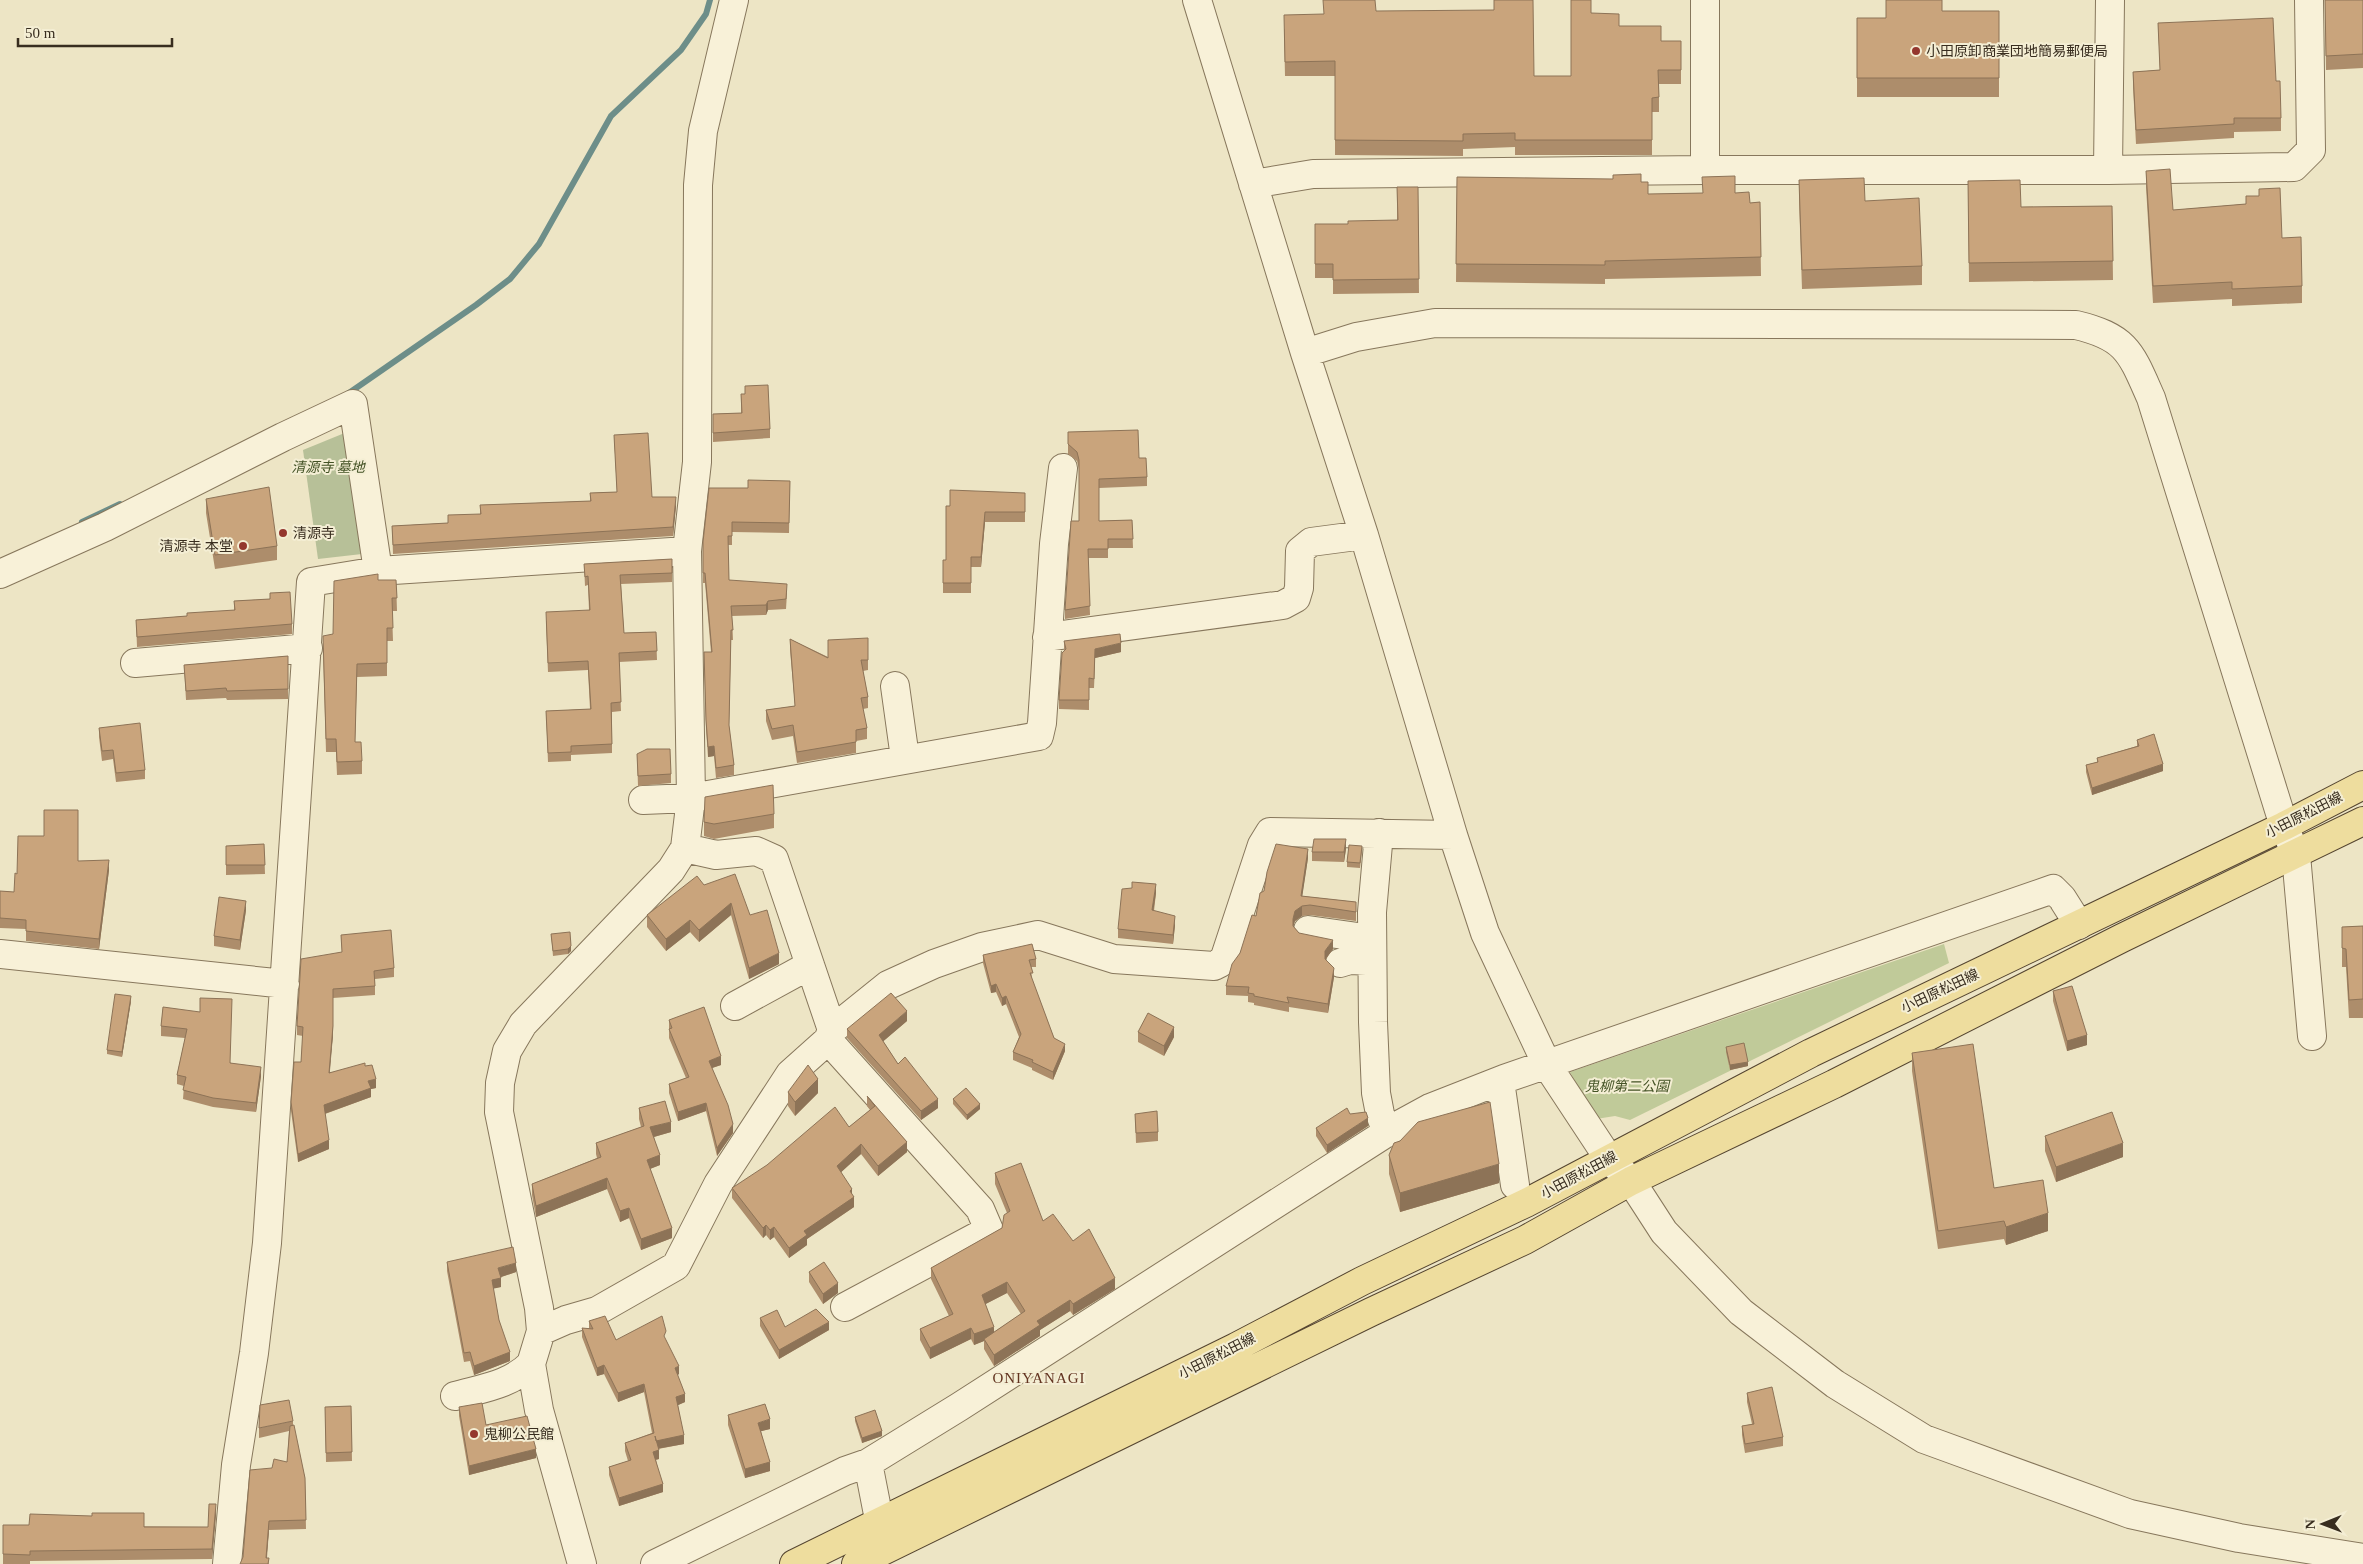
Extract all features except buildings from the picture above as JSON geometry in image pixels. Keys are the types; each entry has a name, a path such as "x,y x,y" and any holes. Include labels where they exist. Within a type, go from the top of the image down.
{"main road":[{"name":"小田原松田線","path":"794,1564 1236,1347 1362,1281 1526,1203 1811,1053 2284,826 2363,785"},
{"name":"小田原松田線","path":"856,1564 886,1557 1371,1312 1525,1240 1631,1181 1834,1084 2122,938 2363,821"}],"street":[{"path":"582,1564 539,1410 531,1364 541,1331 539,1308 499,1112 500,1083 507,1051 523,1024 671,870 685,848 691,798 687,551 697,462 698,185 703,131 734,0"},
{"path":"1197,0 1304,354 1364,535 1453,835 1485,933 1548,1065 1609,1159 1631,1181 1664,1232 1741,1312 1835,1384 1924,1439 2130,1514 2239,1538 2363,1558"},
{"path":"1705,0 1706,170"},
{"path":"2108,170 2110,0"},
{"path":"1253,184 1313,174 1706,170 2108,170 2294,167 2311,150 2309,0"},
{"path":"1304,354 1356,337 1435,322 2076,324 2100,330 2116,338 2127,350 2151,398 2284,826 2296,855 2312,1036"},
{"path":"0,574 105,527 282,437 353,404 378,571"},
{"path":"643,800 691,798 905,758 1038,736 1042,723 1054,536 1063,468"},
{"path":"1047,637 1283,605 1296,598 1299,588 1300,551 1310,542 1364,535"},
{"path":"227,1564 236,1465 254,1353 267,1243 311,582 378,571 687,551"},
{"path":"135,663 308,648"},
{"path":"895,686 905,758"},
{"path":"541,1331 566,1320 597,1311 676,1266 718,1184 790,1074 830,1035 888,985 934,964 982,947 1038,935 1114,959 1214,966 1220,963 1225,956 1262,845 1270,832 1453,835"},
{"path":"1379,833 1372,950 1376,1093 1380,1114 1387,1133"},
{"path":"685,848 716,855 756,851 774,859 810,966 830,1035 980,1209 989,1230 845,1307"},
{"path":"655,1564 845,1471 868,1462 959,1407 1387,1133 1430,1108 1500,1081 2053,889 2062,898 2079,925"},
{"path":"1308,930 1372,950"},
{"path":"1340,963 1372,950"},
{"path":"0,954 285,984"},
{"path":"735,1006 810,966"},
{"path":"1500,1081 1515,1185"},
{"path":"456,1396 505,1383 521,1374 531,1364"},
{"path":"868,1462 886,1557"}],"green space":[{"name":"清源寺 墓地","path":"347,432 362,554 318,559 303,450"},
{"name":"鬼柳第二公園","path":"1944,944 1949,963 1630,1120 1615,1116 1596,1119 1570,1072"}],"waterway":[{"path":"346,395 476,305 510,279 539,244 611,116 681,50 706,14 710,0"},
{"path":"82,522 120,504"}],"place":[{"name":"小田原卸商業団地簡易郵便局","path":"1916,51"},
{"name":"清源寺","path":"283,533"},
{"name":"清源寺 本堂","path":"243,546"},
{"name":"鬼柳公民館","path":"474,1434"}],"district":[{"name":"ONIYANAGI","path":"1039,1378"}]}
